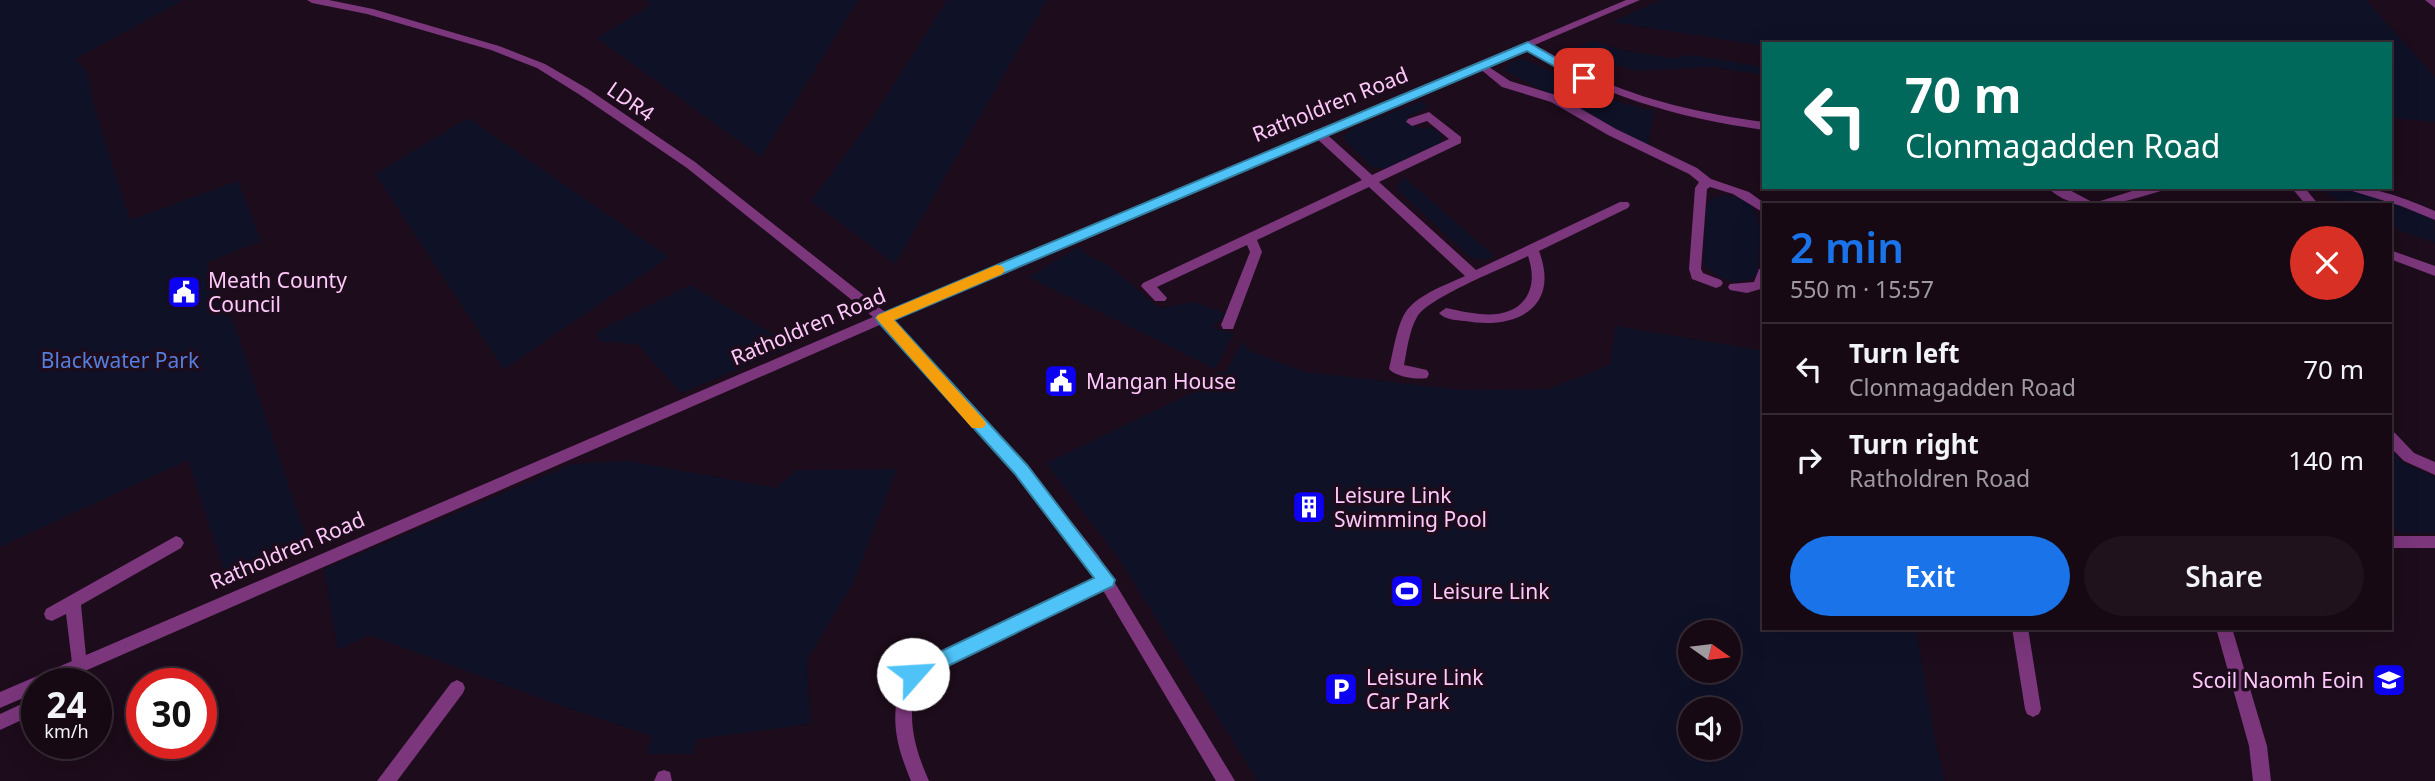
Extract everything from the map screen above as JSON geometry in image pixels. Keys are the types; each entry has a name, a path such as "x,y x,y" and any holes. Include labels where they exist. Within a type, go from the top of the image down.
{"street":[{"name":"LDR4","path":"313,0 369,11 495,48 541,66 691,165 884,318 1021,469 1106,580 1226,781"},
{"name":"Ratholdren Road","path":"21,712 2,721 1,700 884,318 1635,0"},
{"path":"2430,0 2435,5"},
{"path":"1528,46 1553,62 1610,89 1672,108 1762,126"},
{"path":"1483,66 1506,84 1555,99 1612,132 1693,171 1707,182 1723,185 1755,199 1762,207"},
{"path":"1160,298 1148,286 1457,140 1429,116 1412,122"},
{"path":"1318,133 1474,276"},
{"path":"1707,182 1701,188 1695,269 1697,276 1716,283"},
{"path":"2057,189 2085,203"},
{"path":"2106,203 2153,189"},
{"path":"2299,189 2311,203"},
{"path":"2360,189 2405,203 2435,216"},
{"path":"1422,374 1396,369 1402,340 1412,313 1432,297 1624,205"},
{"path":"1228,325 1256,252 1250,237"},
{"path":"1446,313 1494,319 1511,318 1526,309 1537,289 1540,270 1531,248"},
{"path":"2392,255 2435,271"},
{"path":"1735,287 1759,285 1762,277"},
{"path":"2393,440 2409,457 2435,469"},
{"path":"2392,542 2435,542"},
{"path":"52,614 176,543"},
{"path":"920,781 906,749 901,717 905,691 913,674 1106,580"},
{"path":"73,602 79,666"},
{"path":"2020,630 2033,709"},
{"path":"2225,630 2258,746 2262,781"},
{"path":"386,781 457,688"}],"green space":[{"name":"Blackwater Park","path":"0,0 184,0 75,59 87,71 93,103 130,220 238,181 261,241 206,263 235,327 306,537 226,576 188,460 0,547"},
{"path":"646,0 858,0 761,157 597,38 651,5"},
{"path":"947,0 1047,0 895,264 811,201 872,119"},
{"path":"1661,0 2366,0 2435,77 2435,122 2392,118 2392,42 1762,42 1762,46 1612,22"},
{"path":"1594,41 1621,50 1671,58 1693,55 1762,67 1762,75 1712,67 1636,71 1570,50"},
{"path":"1523,59 1622,103 1654,111 1648,146 1504,70 1512,62"},
{"path":"1421,101 1428,107 1406,118 1419,129 1430,127 1441,133 1441,142 1436,145 1385,169 1372,167 1344,140 1344,135 1351,129"},
{"path":"468,118 669,257 504,369 375,174"},
{"path":"1404,177 1494,256 1486,260 1471,258 1399,191 1396,185"},
{"path":"2320,189 2346,190 2391,203 2345,203"},
{"path":"1726,195 1740,198 1750,204 1759,223 1758,274 1745,281 1730,281 1716,275 1704,264 1706,205 1713,198"},
{"path":"2392,203 2434,219 2435,243 2392,227"},
{"path":"1078,247 1090,257 1105,263 1160,308 1194,302 1227,314 1212,328 1234,333 1215,369 1029,277"},
{"path":"690,285 793,346 681,393 637,344 598,341 598,331"},
{"name":"Leisure Link","path":"1615,326 1762,351 1762,630 1916,630 1934,736 1945,781 1258,781 1119,559 1046,463 1200,389 1218,371 1226,373 1242,341 1250,351 1305,372 1462,390 1549,389 1611,364"},
{"path":"2392,451 2404,463 2435,477 2435,533 2400,533 2392,527"},
{"path":"629,461 776,488 797,470 897,469 853,583 807,660 810,724 697,739 692,754 647,754 652,736 369,635 338,650 324,569 572,464"}],"slow traffic":[{"path":"978,424 884,318 997,270"}],"place":[{"name":"Meath County Council","path":"184,292"},
{"name":"Mangan House","path":"1061,381"},
{"name":"Leisure Link Swimming Pool","path":"1309,507"},
{"name":"Leisure Link","path":"1407,591"},
{"name":"Scoil Naomh Eoin","path":"2389,680"},
{"name":"Leisure Link Car Park","path":"1341,689"}],"route":[{"path":"913,674 1106,580 1021,469 957,402 884,318 1528,46 1584,78"}]}
